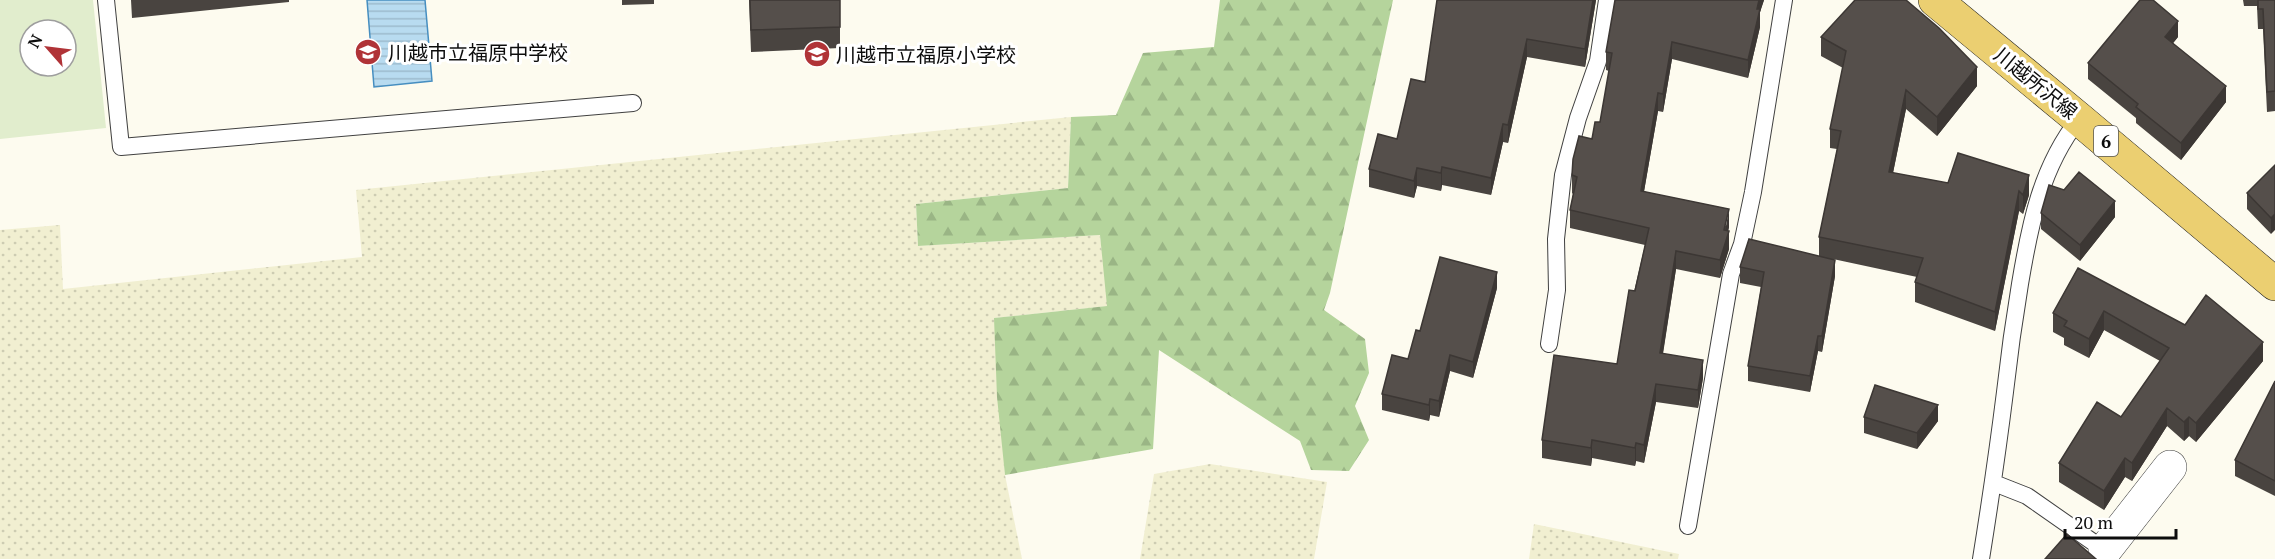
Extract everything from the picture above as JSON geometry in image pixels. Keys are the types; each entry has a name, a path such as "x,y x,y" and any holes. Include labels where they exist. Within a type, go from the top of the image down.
{"main road":[{"name":"川越所沢線","path":"1935,0 2275,284"}],"street":[{"path":"2111,554 2170,467"}],"lane":[{"path":"106,0 121,147 633,103"},
{"path":"1549,344 1557,290 1556,239 1563,175 1578,118 1598,61 1607,0"},
{"path":"1689,526 1731,274 1742,244 1753,192 1784,0"},
{"path":"1981,559 1994,483 2012,337 2029,227 2044,178 2065,137 2079,118"},
{"path":"1994,483 2027,496 2111,554"}],"shaded area":[{"path":"1071,117 1068,188 916,204 918,246 1100,235 1108,306 995,318 1005,475 1022,559 0,559 0,230 60,225 63,289 362,257 356,190"},
{"path":"1210,464 1327,482 1314,559 1140,559 1154,474"},
{"path":"1534,524 1679,554 1678,559 1529,559"}],"green space":[{"path":"0,0 93,0 106,128 0,139"},
{"path":"1220,0 1393,0 1330,293 1324,310 1365,339 1369,373 1355,406 1369,440 1349,471 1311,470 1300,441 1159,350 1153,449 1005,475 997,397 994,318 1107,306 1100,235 918,246 916,204 1068,188 1071,117 1116,115 1143,53 1214,47"}],"water":[{"path":"367,0 425,0 432,81 374,87"}],"building":[{"path":"750,0 840,0 840,27 751,30"},
{"path":"1437,0 1593,0 1585,49 1527,39 1508,125 1503,124 1491,178 1442,167 1441,173 1417,168 1414,181 1369,169 1378,134 1397,139 1411,79 1425,82"},
{"path":"1615,0 1759,0 1757,9 1760,9 1748,60 1672,42 1663,94 1658,93 1641,191 1729,209 1724,230 1729,231 1720,260 1676,251 1660,353 1703,360 1698,390 1656,384 1644,445 1636,443 1635,448 1592,440 1591,448 1542,440 1554,355 1617,364 1629,290 1635,291 1649,228 1570,210 1577,177 1572,175 1573,159 1579,136 1592,139 1595,122 1600,122 1612,53 1606,52"},
{"path":"1855,0 1906,0 1939,28 1977,67 1937,117 1906,90 1889,172 1948,183 1958,153 2029,175 2023,195 2019,191 1995,312 1915,282 1923,258 1819,237 1841,131 1830,129 1846,51 1821,37"},
{"path":"2140,0 2153,0 2178,21 2165,37 2226,86 2181,143 2136,107 2138,104 2088,63"},
{"path":"2258,0 2275,0 2275,91 2267,92 2263,9 2258,9"},
{"path":"2275,165 2275,214 2271,218 2247,193"},
{"path":"2079,172 2115,201 2080,245 2041,213 2049,185 2064,190"},
{"path":"1749,239 1835,260 1822,336 1818,336 1810,376 1748,366 1764,272 1740,267"},
{"path":"1440,257 1497,272 1473,362 1450,355 1439,401 1430,399 1429,405 1382,394 1392,355 1408,359 1416,330 1420,331"},
{"path":"2078,268 2185,325 2206,295 2263,342 2196,423 2189,417 2184,422 2167,408 2132,463 2125,458 2104,491 2059,463 2097,402 2121,417 2169,348 2104,311 2089,339 2064,326 2067,321 2053,313"},
{"path":"2275,381 2275,481 2235,460"},
{"path":"1875,385 1938,405 1917,433 1864,417"},
{"path":"2067,534 2096,559 2045,559"}],"place":[{"name":"川越市立福原中学校","path":"368,52"},
{"name":"川越市立福原小学校","path":"817,54"}]}
